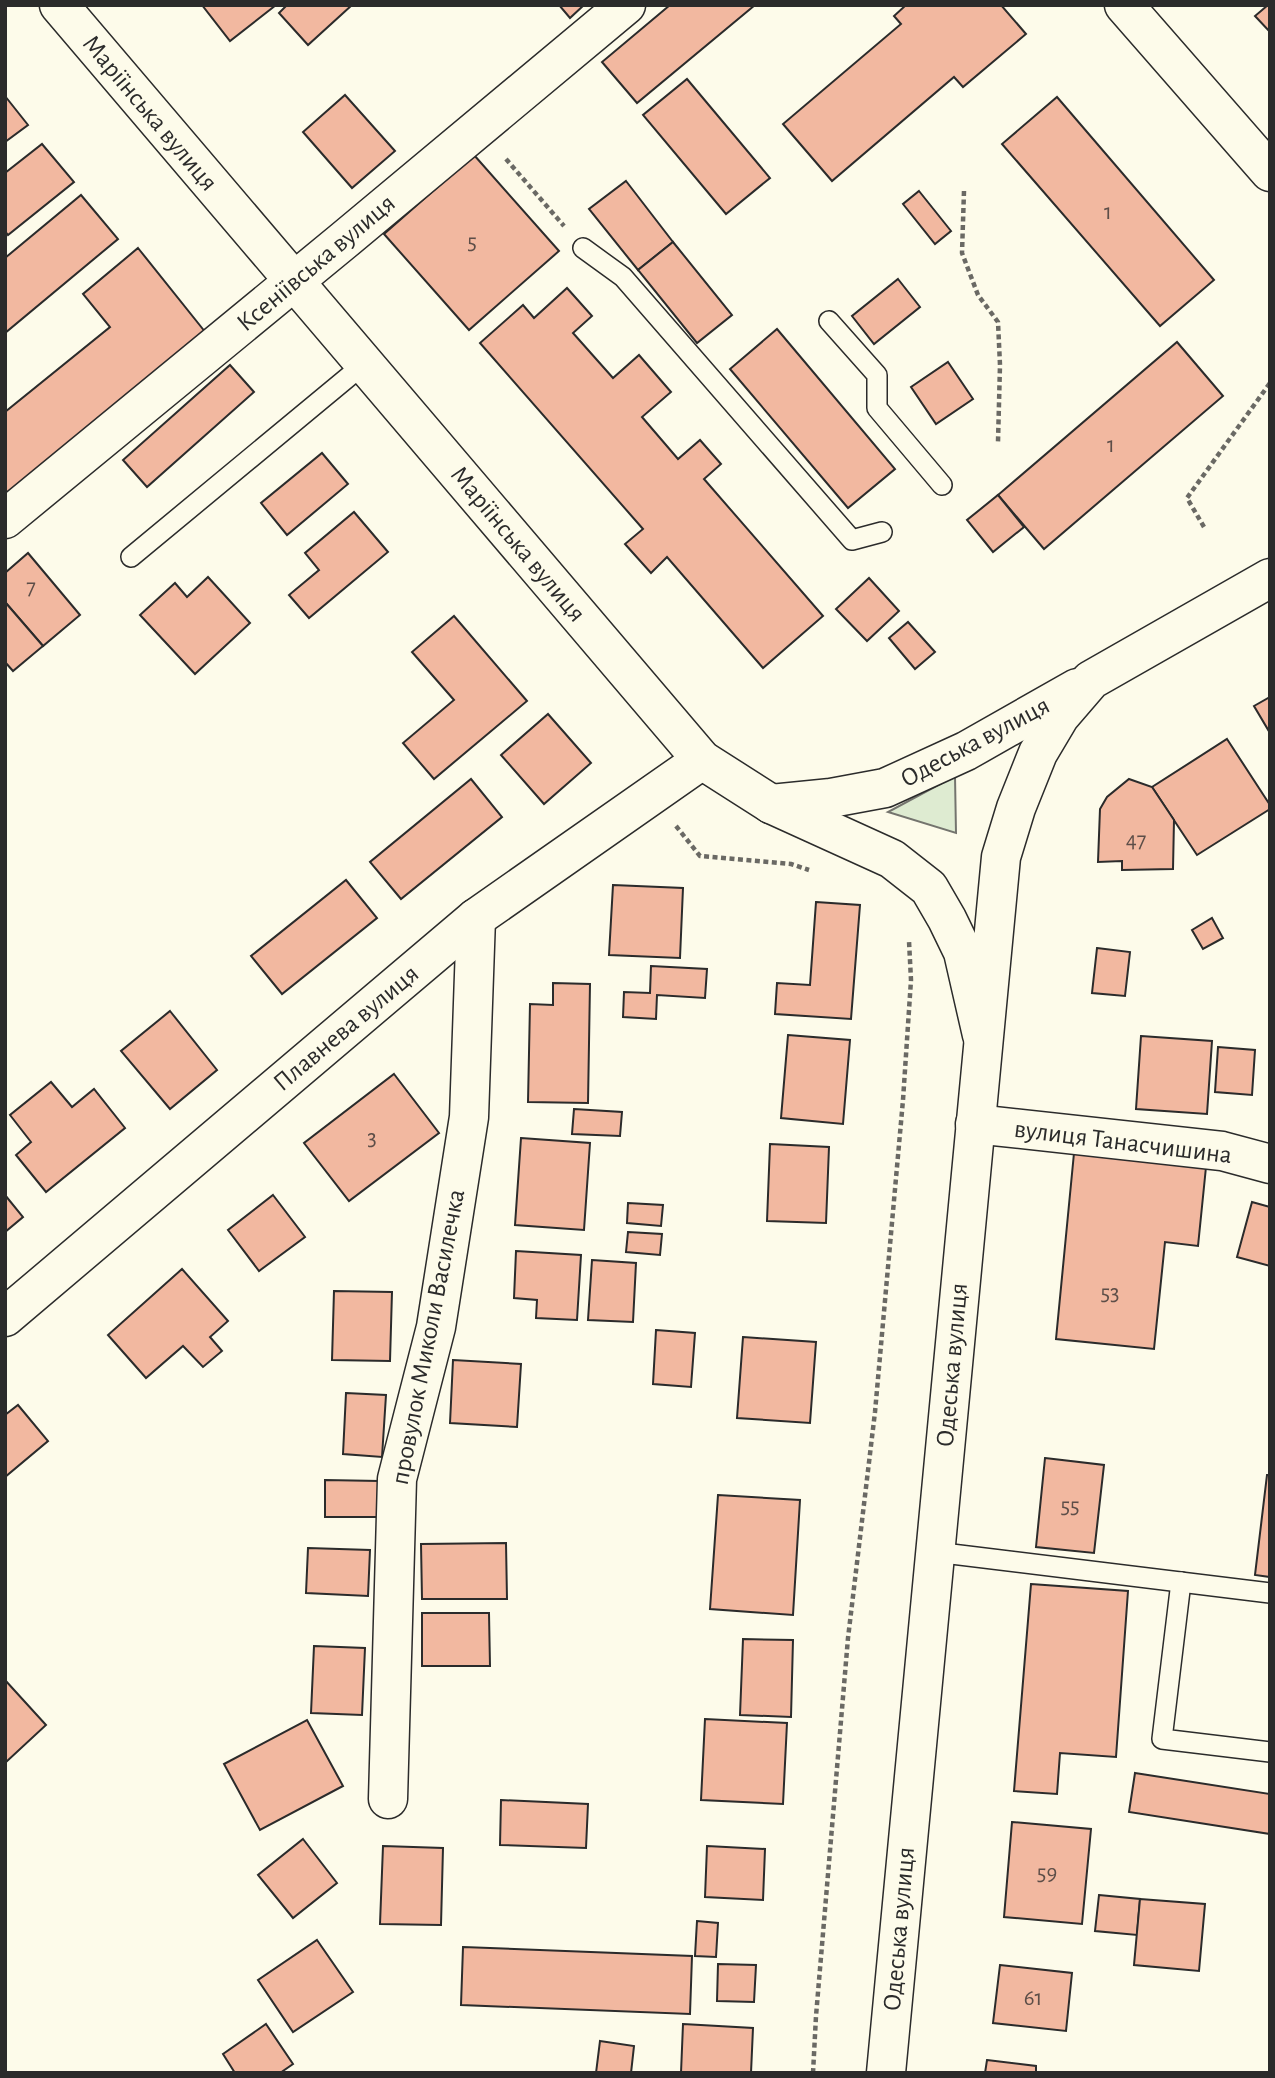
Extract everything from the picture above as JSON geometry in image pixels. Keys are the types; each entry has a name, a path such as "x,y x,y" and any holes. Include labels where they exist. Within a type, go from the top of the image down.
{"main road":[{"name":"Маріїнська вулиця","path":"59,5 702,760 771,804 892,859 929,888 963,952 983,1041"},
{"name":"Ксеніївська вулиця","path":"5,519 626,5"},
{"path":"1124,5 1270,172"},
{"name":"Одеська вулиця","path":"771,804 831,798 886,788 967,751 1270,578"},
{"name":"Одеська вулиця","path":"886,2073 1002,857 1038,753 1060,716 1091,680"},
{"name":"Плавнева вулиця","path":"5,1317 476,918 702,760"},
{"name":"провулок Миколи Василечка","path":"388,1799 397,1479 436,1327 469,1117 476,918"},
{"name":"вулиця Танасчишина","path":"975,1124 1222,1151 1270,1164"}],"lane":[{"path":"583,248 623,277 852,540 882,532"},
{"path":"829,321 877,375 877,408 942,485"},
{"path":"131,557 364,364"},
{"path":"935,1552 1270,1593"},
{"path":"1181,1582 1162,1739 1270,1752"}],"path":[{"path":"480,127 583,248"},
{"path":"964,191 962,253 978,295 998,322 998,442"},
{"path":"1204,527 1187,498 1270,383"},
{"path":"652,795 699,856 791,864 814,871"},
{"path":"813,2073 848,1638 875,1412 903,1100 911,980 909,932"}],"green space":[{"path":"955,776 956,833 888,812"}],"building":[{"path":"202,5 276,5 230,41"},
{"path":"287,5 352,5 308,45 279,13"},
{"path":"559,5 584,5 570,18"},
{"path":"670,5 755,5 637,103 602,62"},
{"path":"906,5 1001,5 1026,34 963,87 954,77 832,181 783,124 901,24 894,16"},
{"path":"1270,5 1270,32 1255,16"},
{"path":"687,79 770,178 726,214 643,115"},
{"path":"345,95 395,151 352,188 303,132"},
{"path":"5,96 28,125 5,142"},
{"path":"1057,97 1214,280 1160,326 1002,144"},
{"path":"42,144 74,182 8,235 5,231 5,173"},
{"path":"474,155 559,251 469,330 384,234"},
{"path":"626,181 673,242 638,270 589,209"},
{"path":"919,191 951,231 935,244 903,204"},
{"path":"81,195 118,239 5,333 5,258"},
{"path":"673,242 732,315 697,343 638,270"},
{"path":"138,248 206,333 5,496 5,412 110,327 83,294"},
{"path":"898,279 920,307 874,344 852,316"},
{"path":"567,288 592,316 573,333 613,378 639,355 671,392 642,417 678,459 700,440 721,464 704,479 823,616 763,668 667,557 651,573 625,544 643,529 480,343 523,305 534,318"},
{"path":"777,329 895,469 848,508 730,369"},
{"path":"1177,342 1223,396 1044,549 998,495"},
{"path":"948,362 973,399 936,424 911,387"},
{"path":"230,365 254,392 147,487 123,460"},
{"path":"322,453 348,484 287,535 261,503"},
{"path":"998,495 1024,527 993,552 967,520"},
{"path":"354,512 388,552 309,618 289,595 319,570 305,553"},
{"path":"28,553 80,615 43,646 5,602 5,573"},
{"path":"208,577 250,623 195,674 140,615 175,583 187,597"},
{"path":"869,578 899,611 867,641 836,609"},
{"path":"5,602 43,646 13,671 5,662"},
{"path":"454,616 527,701 434,779 403,743 454,700 412,652"},
{"path":"908,622 935,652 915,669 889,638"},
{"path":"1270,697 1270,733 1254,706"},
{"path":"548,714 591,763 544,804 501,755"},
{"path":"1227,739 1270,809 1197,855 1152,787"},
{"path":"471,779 502,817 401,899 370,862"},
{"path":"1129,779 1152,787 1174,820 1173,869 1122,870 1122,861 1098,862 1100,809 1107,797"},
{"path":"346,880 377,918 282,994 251,956"},
{"path":"613,885 683,888 680,958 609,955"},
{"path":"816,902 860,905 851,1019 775,1014 777,983 810,985"},
{"path":"1212,918 1223,938 1203,949 1192,930"},
{"path":"1097,948 1130,952 1125,996 1092,993"},
{"path":"651,966 707,969 705,998 657,995 656,1019 623,1017 624,992 650,993"},
{"path":"553,983 590,984 588,1103 528,1102 530,1004 553,1005"},
{"path":"170,1011 217,1070 170,1109 121,1051"},
{"path":"788,1035 850,1040 843,1124 781,1118"},
{"path":"1141,1036 1212,1041 1207,1114 1136,1109"},
{"path":"1218,1047 1255,1050 1252,1095 1215,1092"},
{"path":"394,1074 439,1133 349,1201 304,1143"},
{"path":"51,1082 72,1107 94,1089 125,1128 46,1192 16,1155 31,1142 10,1115"},
{"path":"574,1109 622,1112 620,1136 572,1134"},
{"path":"521,1138 590,1143 584,1230 515,1225"},
{"path":"770,1144 829,1147 826,1223 767,1221"},
{"path":"1074,1153 1206,1167 1198,1246 1165,1242 1154,1349 1056,1339"},
{"path":"5,1195 23,1217 5,1232"},
{"path":"273,1195 305,1237 259,1271 228,1230"},
{"path":"1252,1202 1270,1207 1270,1266 1237,1257"},
{"path":"628,1203 663,1205 661,1226 627,1223"},
{"path":"628,1232 662,1234 660,1255 626,1252"},
{"path":"516,1251 581,1255 577,1320 536,1318 537,1300 514,1298"},
{"path":"592,1260 636,1263 633,1322 588,1320"},
{"path":"182,1269 228,1321 210,1337 222,1351 203,1367 183,1346 146,1378 108,1335"},
{"path":"334,1291 392,1292 390,1361 332,1360"},
{"path":"656,1330 695,1333 691,1387 653,1384"},
{"path":"743,1337 816,1342 810,1423 737,1418"},
{"path":"453,1360 521,1364 517,1427 450,1423"},
{"path":"346,1393 386,1395 382,1457 343,1454"},
{"path":"18,1405 48,1441 5,1477 5,1415"},
{"path":"1045,1458 1104,1465 1094,1553 1036,1547"},
{"path":"1267,1475 1270,1475 1270,1577 1255,1575"},
{"path":"325,1480 379,1481 378,1517 325,1517"},
{"path":"718,1495 800,1500 793,1615 710,1609"},
{"path":"506,1543 507,1599 422,1599 421,1544"},
{"path":"308,1548 370,1550 368,1596 306,1593"},
{"path":"1031,1584 1128,1591 1116,1757 1060,1753 1057,1794 1014,1791"},
{"path":"422,1613 489,1613 490,1666 422,1666"},
{"path":"743,1639 793,1640 791,1717 740,1715"},
{"path":"314,1646 365,1648 362,1715 311,1713"},
{"path":"5,1680 46,1725 5,1763"},
{"path":"705,1719 787,1723 783,1804 701,1800"},
{"path":"307,1720 343,1786 260,1830 224,1764"},
{"path":"1135,1773 1270,1794 1270,1834 1129,1812"},
{"path":"501,1800 588,1804 586,1848 500,1845"},
{"path":"1012,1822 1091,1829 1082,1924 1004,1917"},
{"path":"303,1839 337,1883 293,1918 258,1875"},
{"path":"383,1846 443,1848 441,1925 380,1924"},
{"path":"707,1846 765,1849 763,1900 705,1897"},
{"path":"1099,1895 1140,1899 1137,1935 1095,1931"},
{"path":"1140,1899 1205,1904 1199,1971 1134,1965"},
{"path":"697,1921 718,1923 716,1957 695,1956"},
{"path":"317,1940 353,1992 293,2032 258,1980"},
{"path":"463,1947 692,1956 690,2014 461,2005"},
{"path":"718,1964 756,1965 754,2002 717,2001"},
{"path":"1000,1965 1072,1973 1066,2031 993,2023"},
{"path":"266,2024 293,2064 280,2073 235,2073 223,2054"},
{"path":"683,2024 753,2028 751,2073 681,2073"},
{"path":"600,2041 634,2046 631,2073 596,2073"},
{"path":"987,2060 1036,2066 1036,2073 985,2073"}]}
